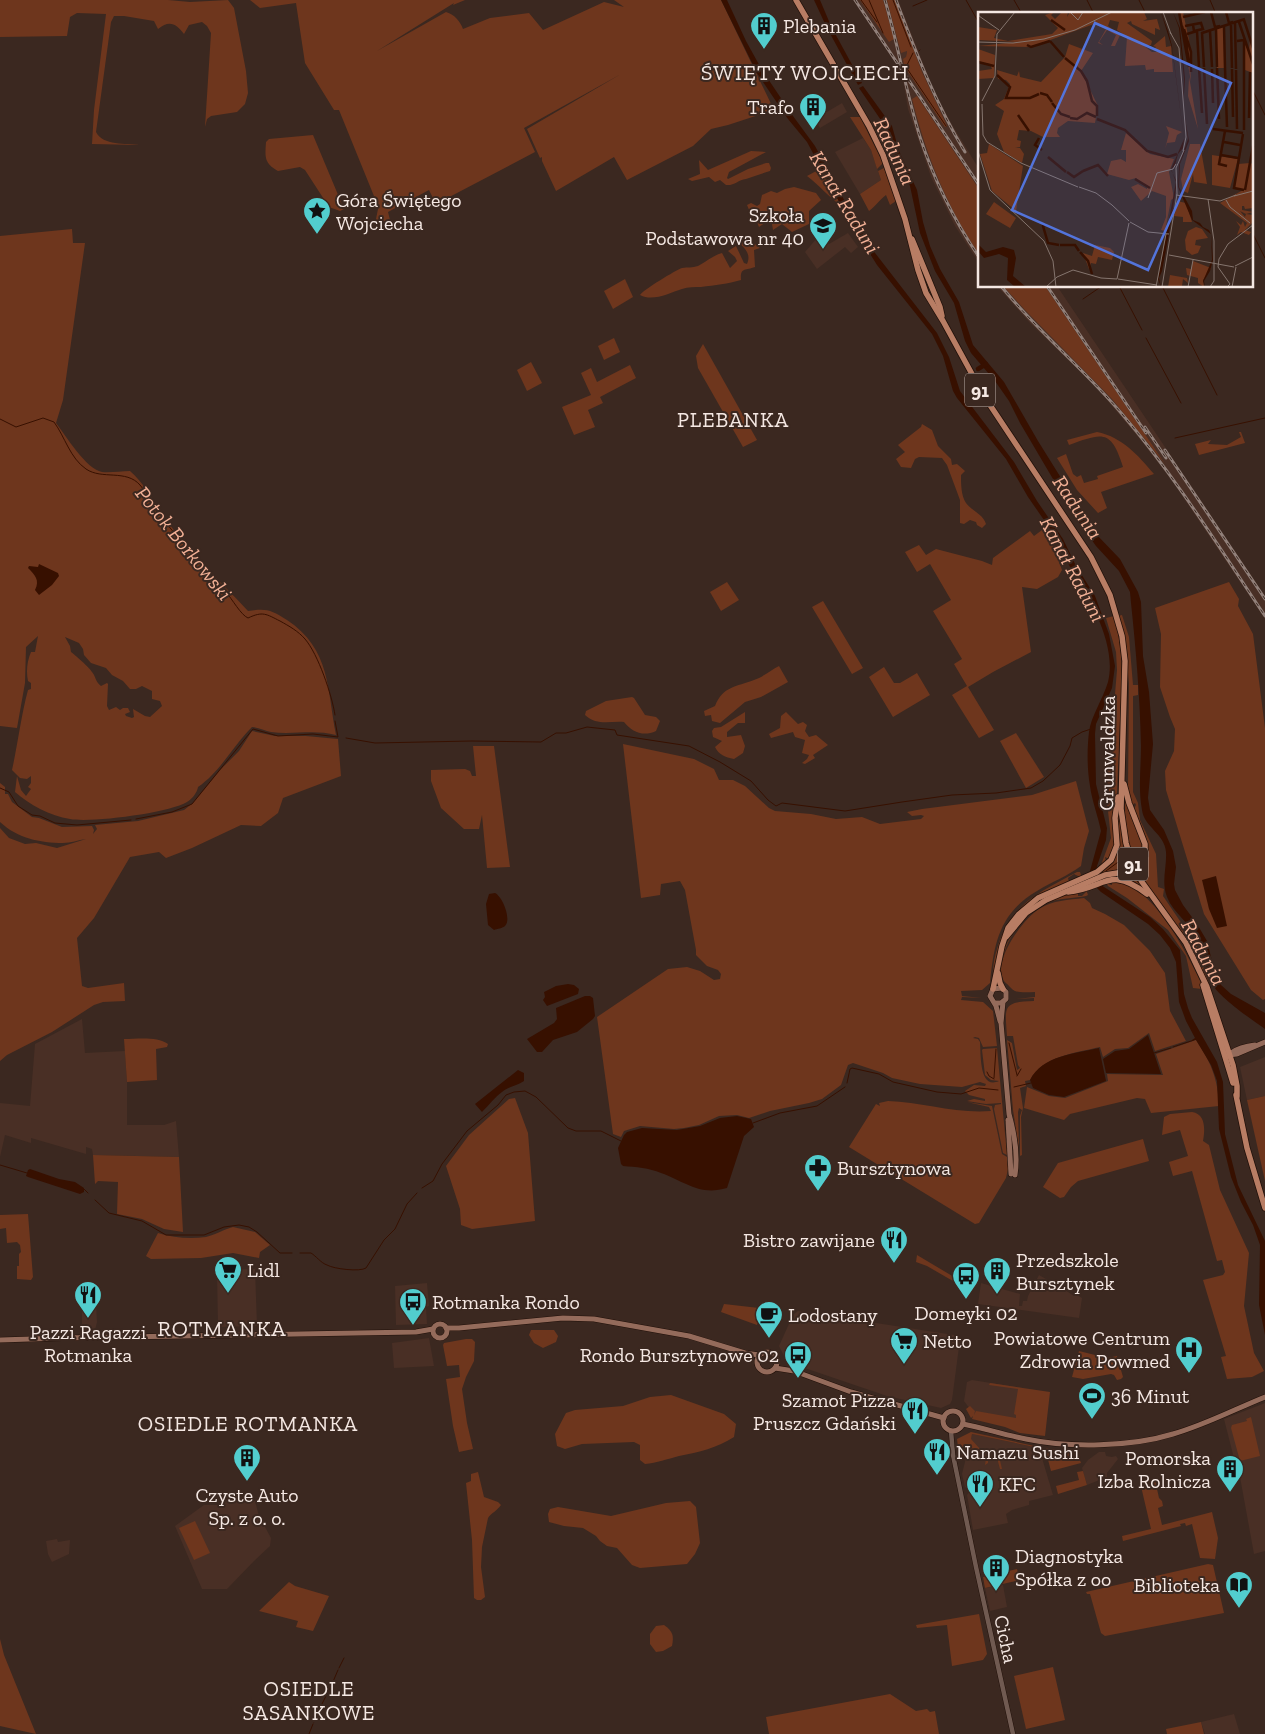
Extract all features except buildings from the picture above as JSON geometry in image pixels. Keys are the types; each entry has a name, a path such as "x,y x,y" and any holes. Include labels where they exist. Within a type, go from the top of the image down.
{"main road":[{"name":"Grunwaldzka","path":"796,0 875,138 892,176 921,280 930,301 984,396 1082,542 1104,580 1114,606 1124,646 1125,683 1121,809 1131,860 1153,899 1186,943 1211,995 1227,1045 1227,1055"},
{"path":"1005,938 1032,909 1046,900 1105,875 1130,871 1138,866 1144,856 1145,844 1123,785"},
{"path":"1105,875 1116,849 1115,813 1123,785"},
{"path":"1001,1023 995,1003 990,996 1005,938 1012,922 1023,909 1050,892 1088,882 1105,875 1129,882 1153,899"},
{"path":"997,970 1000,983 1007,997 1003,1002 1001,1023 1013,1175"},
{"name":"Grunwaldzka","path":"1202,978 1235,1076 1247,1148 1265,1208"},
{"path":"993,989 998,987 1003,989"},
{"path":"995,1003 1003,1002"},
{"path":"1227,1055 1237,1054 1265,1042"},
{"path":"1227,1045 1235,1050"},
{"path":"1227,1055 1235,1050 1256,1045"},
{"path":"446,1330 554,1319 594,1319 690,1336 745,1353 759,1355 764,1352 770,1352 777,1361 794,1371 851,1392 944,1418"},
{"path":"433,1331 438,1324 442,1325 446,1330"},
{"path":"433,1331 436,1337 440,1338 444,1336 446,1330"},
{"path":"0,1340 433,1331"},
{"path":"745,1353 757,1361"},
{"path":"759,1355 758,1367 762,1371 770,1372 775,1368 777,1361"},
{"path":"775,1368 794,1371"},
{"path":"963,1424 1008,1436 1042,1442 1117,1443 1172,1435 1265,1397"},
{"path":"950,1412 956,1412 963,1418 963,1424 960,1429 951,1431 946,1428 944,1418 950,1412"}],"street":[{"name":"Cicha","path":"951,1431 952,1450 1013,1734"}],"shaded area":[{"path":"0,0 168,0 190,2 228,0 234,8 246,71 248,93 245,104 237,112 211,116 207,119 205,127 211,33 202,22 189,25 184,34 178,27 172,24 166,24 158,29 154,21 114,16 111,22 96,132 109,142 140,145 92,144 94,110 106,14 77,13 70,17 67,36 0,37"},
{"path":"250,0 465,0 453,5 454,3 377,51 446,12 457,19 463,29 490,18 529,13 543,30 604,2 624,7 614,0 721,0 774,110 711,129 693,146 627,180 614,157 556,191 542,161 542,157 540,158 527,129 621,74 524,128 535,152 436,204 429,190 388,212 391,224 385,231 376,219 378,209 376,201 339,110 334,110 305,63 296,3 260,8"},
{"path":"853,0 898,0 933,89 978,167 978,261 955,226 931,177 908,109 902,73"},
{"path":"860,0 883,0 894,39 889,42"},
{"path":"887,0 895,0 922,72 947,126 945,127 904,66 903,59 906,57 907,51 901,53"},
{"path":"917,96 978,188 978,252 967,236 938,179 912,99"},
{"path":"842,103 847,112 820,128 815,119"},
{"path":"850,117 860,117 883,163 877,169 871,150"},
{"path":"313,135 344,209 340,211 329,207 305,170 300,167 278,171 266,159 266,142 269,139"},
{"path":"863,138 871,150 881,180 860,194 835,152"},
{"path":"751,151 766,152 729,172 727,178 766,163 769,163 770,171 729,185 720,180 715,182 709,177 692,181 688,179 700,174 699,160 708,170"},
{"path":"884,168 896,201 890,205 886,195 869,211 860,194 881,180 878,171"},
{"path":"820,169 840,203 840,205 807,176"},
{"path":"794,187 816,193 821,200 809,211 809,224 792,232 782,224 773,230 772,224 766,222 759,227 757,216 750,212 747,205 751,203 757,206 760,204 762,195 771,191 777,193"},
{"path":"72,229 73,243 85,243 63,400 56,423 83,459 96,470 102,472 130,471 146,489 167,521 186,544 248,611 264,610 273,612 301,631 312,644 325,672 336,735 320,732 271,732 252,727 213,774 198,787 189,801 178,806 148,813 95,820 70,819 41,809 15,792 17,776 21,790 26,796 31,789 28,787 31,783 31,776 27,779 20,778 12,770 28,690 31,689 31,683 27,678 28,663 31,652 35,652 38,636 26,647 25,683 17,728 0,726 0,236","holes":["65,637 79,643 84,655 91,663 106,668 130,689 142,686 152,691 152,699 160,701 162,706 150,717 133,709 134,717 126,716 125,714 130,712 128,708 120,710 116,707 109,710 107,706 108,684 101,686 99,684 91,670 71,652"]},
{"name":"Szkoła Podstawowa nr 40","path":"848,233 858,247 851,253 845,247 817,269 805,252 817,238 822,236 829,244"},
{"path":"747,238 760,248 754,250 755,267 742,271 741,280 687,288 650,298 640,295 682,268 698,266 722,253 730,268 737,261 728,251 736,246 744,263 747,264 747,252 740,244"},
{"path":"625,279 633,297 613,309 604,291"},
{"path":"999,288 1058,288 1265,596 1265,619 1173,482 1140,439 1097,388 1030,323"},
{"path":"1005,288 1046,288 1165,464 1112,399"},
{"path":"614,338 620,352 604,360 598,346"},
{"path":"703,344 757,440 743,447 698,368 696,356"},
{"path":"531,362 542,383 527,391 517,370"},
{"path":"630,365 636,378 600,397 603,403 588,410 595,427 574,435 562,407 591,395 581,373 591,368 597,382"},
{"path":"922,424 932,430 938,446 951,459 952,465 957,464 965,471 961,475 963,497 968,506 985,521 986,524 982,528 976,522 970,520 964,524 960,523 960,500 947,465 942,458 919,457 915,459 911,468 901,467 896,459 905,452 898,445 921,427"},
{"path":"1097,432 1122,442 1154,474 1101,492 1107,508 1098,513 1077,490 1057,458 1066,454 1073,474 1077,477 1081,475 1084,483 1098,479 1097,476 1123,467 1114,446 1110,440 1104,437 1090,438 1069,445 1067,440"},
{"path":"1239,432 1241,432 1245,443 1199,455 1195,444 1211,440 1208,444 1227,445 1241,437"},
{"path":"1042,530 1054,547 1062,570 1058,577 1037,589 1022,587 1031,652 968,687 994,730 979,738 952,695 967,686 954,664 962,659 933,611 951,600 930,564 917,572 905,552 919,545 926,555 936,549 992,565 993,558 1030,531 1034,536"},
{"path":"727,582 739,600 721,611 710,592"},
{"path":"1229,582 1239,599 1238,606 1253,634 1265,728 1265,999 1263,1000 1251,990 1204,914 1166,790 1165,771 1174,751 1175,729 1160,687 1161,634 1155,608"},
{"path":"823,601 863,668 852,674 812,607"},
{"path":"1122,615 1129,637 1133,685 1138,685 1138,695 1133,696 1133,792 1138,803 1140,820 1156,854 1158,887 1164,889 1163,896 1197,946 1210,987 1188,942 1141,876 1129,843 1125,797 1143,845 1143,854 1137,854 1137,863 1140,868 1145,861 1148,847 1134,809 1136,805 1135,803 1132,805 1128,789 1129,683 1126,651 1118,616"},
{"path":"1114,616 1120,644 1122,669 1117,799 1114,845 1109,859 1105,857 1106,862 1102,866 1103,871 1115,856 1119,803 1125,857 1128,858 1143,888 1129,881 1117,878 1106,879 1108,884 1112,885 1112,882 1122,882 1127,884 1139,891 1150,901 1180,942 1201,983 1202,989 1193,988 1186,956 1168,930 1127,898 1108,886 1101,874 1101,865 1111,838 1106,793 1107,748 1114,706 1117,670 1116,652 1106,618"},
{"path":"779,666 788,682 761,697 745,702 720,723 712,721 711,715 705,716 704,711 715,706 718,699 726,691 757,679"},
{"path":"884,667 894,683 900,683 917,673 930,695 893,717 869,677"},
{"path":"632,697 645,715 656,717 660,721 656,731 647,734 638,733 624,722 599,722 585,715 586,711 606,701"},
{"path":"745,712 745,723 738,723 727,732 727,737 741,735 745,746 743,753 734,759 723,755 715,747 722,741 713,737 712,731 714,728 721,727"},
{"path":"786,712 798,724 803,722 807,725 805,731 809,737 816,735 828,745 813,755 815,758 805,764 802,763 809,755 802,753 805,740 795,737 793,732 771,738 769,734 780,728 781,716"},
{"path":"252,731 275,736 338,739 341,776 283,798 278,813 261,826 241,825 166,858 159,852 130,857 94,918 77,938 82,986 88,988 124,983 125,1001 103,1002 94,1005 52,1032 7,1055 0,1061 0,828 9,838 25,844 36,843 57,848 86,839 54,843 21,836 14,832 0,822 0,783 5,787 5,794 8,794 12,802 32,817 62,827 92,826 93,834 97,829 95,825 138,821 184,810 193,803 221,769 239,751"},
{"path":"1016,733 1044,777 1026,788 1000,741"},
{"path":"623,744 694,759 714,769 719,780 733,780 745,786 769,808 775,811 811,814 836,819 862,817 880,824 921,819 924,816 912,816 907,812 1032,795 1076,781 1089,831 1081,866 1037,891 1014,909 1006,919 997,943 990,983 982,990 961,991 962,996 982,998 962,997 961,1000 983,1002 993,1011 997,1046 983,1047 979,1038 973,1038 978,1039 980,1042 984,1076 988,1081 992,1082 999,1081 991,1080 985,1075 982,1050 997,1048 1007,1155 1003,1153 994,1109 995,1105 1001,1103 986,1104 967,1101 974,1099 985,1101 985,1099 969,1095 965,1091 974,1085 985,1086 986,1084 980,1082 962,1087 920,1084 892,1078 853,1063 848,1065 841,1085 822,1099 809,1103 770,1111 749,1118 737,1115 719,1116 699,1125 684,1128 640,1126 624,1131 621,1137 613,1134 597,1017 668,969 687,967 700,971 714,980 720,979 721,974 718,970 707,966 696,955 685,890 680,881 661,884 660,895 641,898"},
{"path":"473,746 494,746 510,867 487,868 482,815 479,829 464,829 441,808 431,781 431,770 465,769 470,771 472,776 476,776"},
{"path":"1077,872 1080,872 1088,895 1086,896 1060,899 1042,906 1060,897 1078,893 1078,896 1082,896 1086,892 1084,887 1043,899 1029,906 1080,877 1074,874 1068,878 1069,882 1031,900 1022,908 1008,926 1000,945 994,979 993,972 997,949 1010,921 1018,910 1039,893"},
{"path":"1084,898 1090,903 1092,908 1124,925 1150,951 1165,973 1170,1011 1186,1041 1155,1051 1149,1033 1128,1048 1115,1049 1103,1057 1100,1047 1060,1057 1043,1066 1030,1080 1025,1081 1026,1086 1020,1088 1023,1108 1021,1117 1022,1155 1020,1156 1020,1116 1022,1110 1019,1108 1018,1112 1019,1148 1013,1110 1007,1040 1012,1043 1017,1070 1020,1068 1013,1036 1007,1036 1006,1012 1011,1005 1016,1003 1034,1001 1034,998 1015,999 1035,997 1035,992 1013,990 1004,981 1001,973 1002,963 1005,953 1017,931 1032,914 1050,904"},
{"path":"1014,933 1004,954 1001,978 1000,968 1001,957"},
{"path":"82,1019 85,1053 125,1051 127,1125 164,1125 176,1121 179,1157 93,1155 92,1149 86,1147 86,1154 31,1138 31,1143 5,1135 0,1157 0,1103 30,1106 35,1044"},
{"path":"124,1039 153,1039 168,1044 167,1047 156,1049 157,1080 127,1082"},
{"path":"1196,1040 1213,1071 1219,1106 1151,1113 1145,1099 1137,1098 1070,1114 1064,1120 1024,1108 1027,1087 1049,1096 1065,1098 1108,1081 1107,1074 1163,1075 1156,1054"},
{"path":"1265,1057 1265,1096 1247,1100 1240,1067"},
{"path":"1265,1096 1265,1181 1247,1100"},
{"path":"515,1098 528,1133 535,1221 472,1229 461,1225 460,1209 446,1166 469,1135 509,1099"},
{"path":"888,1101 965,1111 991,1111 989,1107 967,1102 992,1106 1002,1154 1007,1157 1008,1169 1006,1178 979,1223 975,1224 849,1147 876,1104 880,1106 879,1103"},
{"path":"1197,1113 1204,1123 1203,1141 1209,1145 1220,1190 1249,1253 1244,1306 1254,1353 1264,1371 1252,1377 1227,1379 1221,1357 1226,1356 1203,1280 1223,1275 1225,1272 1222,1260 1217,1261 1192,1171 1173,1176 1169,1162 1188,1156 1180,1130 1162,1135 1164,1117 1170,1114"},
{"path":"1143,1139 1149,1161 1078,1181 1064,1197 1060,1198 1043,1187 1058,1163"},
{"path":"93,1155 179,1157 183,1232 164,1229 142,1219 117,1214 118,1182 98,1181 95,1184"},
{"path":"28,1214 33,1277 31,1280 17,1279 17,1266 19,1266 19,1254 21,1252 20,1245 17,1242 7,1243 6,1228 0,1229 0,1215"},
{"path":"233,1227 255,1232 270,1245 260,1252 259,1258 233,1253 201,1258 151,1259 146,1256 158,1233 176,1237 200,1238"},
{"path":"917,1255 959,1280 966,1282 965,1288 927,1266 916,1262"},
{"path":"255,1269 257,1326 218,1327 217,1270"},
{"path":"1039,1275 1074,1296 1075,1294 1082,1298 1079,1318 978,1304 981,1283 1020,1294 1019,1306 1022,1306 1023,1301 1027,1301"},
{"path":"427,1283 429,1306 426,1307 427,1324 396,1325 395,1286"},
{"path":"82,1302 93,1302 96,1305 97,1322 95,1330 82,1330"},
{"path":"724,1304 763,1310 757,1325 721,1312"},
{"path":"798,1311 954,1335 960,1339 950,1404 941,1408 887,1396 787,1362 779,1346 793,1315"},
{"path":"531,1330 554,1330 558,1336 556,1342 543,1348 534,1343 529,1335"},
{"path":"429,1338 434,1366 394,1368 392,1343"},
{"path":"472,1339 475,1342 474,1361 462,1389 473,1449 459,1452 446,1379 460,1377 459,1365 447,1366 443,1345 444,1343"},
{"path":"1079,1351 1107,1358 1117,1356 1123,1377 1117,1380 1111,1374 1083,1379 1072,1377"},
{"path":"972,1380 1023,1388 1017,1426 976,1417 964,1401 967,1382"},
{"path":"990,1383 1050,1392 1045,1436 1020,1433 1005,1427 972,1419 973,1416 971,1418 966,1409 970,1406 975,1411 974,1415 976,1411 1016,1418 1014,1414 1018,1389 989,1385"},
{"path":"671,1395 724,1414 736,1424 734,1437 708,1449 645,1464 640,1460 640,1445 634,1442 582,1444 565,1449 557,1446 555,1434 566,1413 575,1410 623,1406 650,1397"},
{"path":"1265,1403 1265,1551 1254,1554 1238,1466 1236,1466 1224,1419"},
{"path":"1251,1417 1260,1456 1240,1461 1231,1428 1232,1425 1247,1421 1246,1419"},
{"path":"971,1432 1039,1448 972,1434 971,1439 988,1458 999,1456 1002,1469 1000,1469 997,1458 988,1460 988,1463 985,1465 986,1458 981,1457 979,1450 972,1449 970,1457 959,1455 957,1439"},
{"path":"972,1434 1039,1448 1053,1495 1029,1501 1029,1505 1012,1510 1006,1514 1008,1523 973,1530 967,1495 969,1492 992,1487 989,1484 968,1489 965,1487 962,1474"},
{"path":"1045,1448 1077,1452 1081,1463 1051,1471"},
{"path":"1099,1452 1105,1452 1106,1456 1116,1456 1118,1459 1107,1473 1107,1477 1087,1485 1082,1468 1088,1460"},
{"path":"1083,1471 1087,1485 1058,1494 1056,1486 1079,1480 1077,1472"},
{"path":"478,1472 484,1497 501,1505 488,1518 482,1547 481,1567 485,1597 481,1600 474,1598 472,1540 466,1483 471,1481 471,1474"},
{"path":"1155,1480 1163,1506 1158,1508 1162,1525 1212,1512 1218,1538 1215,1559 1200,1558 1192,1524 1186,1526 1185,1523 1180,1524 1181,1526 1123,1541 1122,1536 1151,1529 1140,1482"},
{"path":"227,1501 255,1501 259,1516 271,1538 270,1546 227,1589 202,1589 175,1526 204,1505 219,1505"},
{"path":"690,1501 696,1507 700,1543 695,1554 687,1564 640,1568 632,1565 617,1548 607,1546 583,1528 549,1522 548,1514 550,1509 558,1507 611,1516 666,1503"},
{"path":"195,1521 210,1553 194,1560 179,1528"},
{"path":"57,1539 58,1542 70,1540 69,1554 52,1562 48,1554 46,1541"},
{"path":"1208,1564 1213,1565 1224,1613 1105,1636 1101,1633 1090,1594 1086,1592"},
{"path":"1017,1569 1020,1580 985,1588 983,1577"},
{"path":"289,1582 295,1586 329,1596 313,1631 296,1627 298,1621 259,1611"},
{"path":"1003,1585 1007,1607 990,1611 985,1588"},
{"path":"979,1614 987,1654 983,1660 952,1666 947,1625 917,1628 916,1625"},
{"path":"664,1625 672,1634 672,1646 663,1651 656,1652 650,1644 650,1634 656,1626"},
{"path":"0,1639 4,1655 36,1734 0,1726"},
{"path":"1053,1667 1065,1720 1026,1729 1014,1676"},
{"path":"890,1694 916,1711 927,1709 930,1712 935,1711 939,1734 769,1734 766,1717"},
{"path":"1234,1714 1240,1734 1205,1734 1201,1722"},
{"path":"1201,1722 1204,1734 1167,1734 1166,1729"}],"water":[{"path":"721,0 727,0 762,70 815,146 849,209 844,211 807,142 788,119 757,73"},
{"path":"814,0 820,0 831,26 862,83 858,85"},
{"name":"Radunia","path":"863,86 892,126 899,151 917,190 930,246 940,269 959,302 973,345 1004,382 1096,534 1120,559 1138,592 1141,602 1143,656 1149,692 1153,744 1148,798 1150,810 1164,830 1173,851 1176,867 1175,890 1207,941 1215,973 1221,985 1231,994 1265,1013 1265,1029 1235,1007 1214,988 1198,939 1173,908 1165,891 1165,846 1146,821 1141,802 1140,710 1130,592 1119,571 1096,546 1076,518 1009,401 971,353 965,341 954,303 935,271 920,233 910,186 896,159 887,129 859,88"},
{"path":"852,214 872,249 937,333 949,357 960,391 1014,462 1037,501 1063,539 1076,566 1071,569 1053,533 1028,497 1006,459 957,398 953,391 943,356 932,334 877,265 847,217"},
{"path":"39,564 58,573 59,576 52,585 39,595 35,590 36,578 28,568 29,566 38,567"},
{"path":"1078,569 1095,596 1109,634 1115,666 1112,688 1096,724 1095,734 1096,784 1107,828 1106,840 1097,866 1096,875 1101,885 1150,917 1163,929 1180,950 1184,994 1188,1008 1217,1062 1223,1082 1225,1134 1238,1185 1265,1241 1265,1335 1259,1305 1260,1245 1231,1177 1219,1129 1217,1081 1211,1065 1196,1040 1192,1040 1195,1038 1179,1002 1176,962 1170,948 1160,935 1148,924 1101,892 1094,885 1090,871 1101,831 1089,779 1088,739 1092,720 1108,682 1110,668 1106,639 1094,609 1072,571"},
{"path":"1216,876 1227,926 1217,928 1209,909 1202,880"},
{"path":"495,893 503,903 507,913 507,923 505,926 494,930 488,925 486,904 489,894"},
{"path":"574,985 579,989 578,994 547,1006 543,1000 545,997 544,992 556,986"},
{"path":"585,996 593,998 595,1016 593,1019 577,1032 553,1040 542,1052 537,1052 527,1039 554,1023 557,1019 556,1008"},
{"path":"1148,1035 1161,1074 1106,1073 1103,1059 1115,1051 1129,1049"},
{"path":"1099,1048 1106,1081 1064,1097 1049,1095 1033,1088 1030,1080 1043,1065 1051,1060"},
{"path":"518,1070 524,1073 524,1081 505,1090 482,1112 475,1104"},
{"path":"737,1116 751,1119 754,1127 744,1136 727,1188 717,1190 700,1189 656,1171 623,1166 621,1164 618,1148 627,1132 642,1128 677,1130 700,1126 720,1118"},
{"path":"30,1169 59,1179 75,1182 84,1188 84,1192 80,1194 28,1177 26,1176"}],"waterway":[{"path":"861,0 877,22"},
{"path":"869,0 883,33"},
{"path":"893,0 911,47"},
{"path":"913,6 927,0"},
{"path":"966,0 978,21"},
{"path":"1014,0 1021,12"},
{"path":"1087,0 1093,12"},
{"path":"1139,0 1145,12"},
{"path":"1210,0 1215,12"},
{"path":"913,53 906,67 946,126"},
{"path":"1252,89 1265,115"},
{"name":"Kanał Raduni","path":"844,205 852,221"},
{"path":"1252,232 1265,258"},
{"path":"1083,299 1099,288"},
{"path":"1120,288 1142,330"},
{"path":"1163,288 1217,395"},
{"path":"1146,338 1181,403"},
{"path":"978,369 986,364"},
{"name":"Potok Borkowski","path":"0,419 16,427 43,418 54,422 76,459 86,469 99,474 128,477 140,485 166,523 219,583 245,616 248,618 261,614 268,615 290,627 305,639 315,654 324,675 335,715"},
{"path":"1175,438 1265,418"},
{"path":"136,819 172,812 192,804 253,729 278,736 313,734 338,737 335,721"},
{"path":"346,738 375,743 541,742 556,733 566,733 587,727 615,730 617,735 689,746 751,781 776,806 782,803 845,811 952,795 996,793 1031,788 1043,781 1060,765 1072,738 1091,729"},
{"path":"0,788 9,792 18,806 32,815 40,816 55,823 77,825 131,820"},
{"path":"1123,851 1131,868"},
{"path":"1106,871 1125,857"},
{"path":"1132,872 1138,882"},
{"path":"1173,1047 1194,1040"},
{"path":"1009,1043 1017,1075"},
{"path":"1154,1053 1171,1048"},
{"path":"994,1078 996,1049"},
{"path":"847,1083 850,1069 852,1068 879,1074 893,1082 937,1092 961,1094 979,1088 998,1090"},
{"path":"1017,1076 1021,1069"},
{"path":"987,1072 994,1079"},
{"path":"1014,1087 1031,1083"},
{"path":"753,1123 780,1113 817,1106 845,1087"},
{"path":"422,1188 433,1181 442,1164 467,1131 498,1105 506,1095 514,1092 525,1091 536,1097 568,1128 576,1131 601,1131 621,1141"},
{"path":"0,1165 27,1173"},
{"path":"84,1189 88,1193"},
{"path":"300,1253 311,1253 325,1264 335,1268 353,1270 366,1268 384,1240 395,1229 407,1204 417,1193"},
{"path":"95,1200 109,1213 142,1221 166,1235 204,1235 224,1227 239,1225 249,1227 257,1232 280,1253 292,1253"},
{"path":"339,1668 344,1658"},
{"path":"332,1684 338,1670"},
{"path":"322,1704 331,1686"},
{"path":"314,1722 321,1706"},
{"path":"309,1734 313,1724"}],"railway":[{"path":"855,0 978,184"},
{"path":"885,0 920,137 945,199 978,255"},
{"path":"896,0 936,97 965,152"},
{"path":"1003,288 1122,414 1196,512 1265,616"},
{"path":"1048,288 1146,433"},
{"path":"1145,427 1166,458"},
{"path":"1165,450 1265,599"}],"place":[{"name":"Plebania","path":"764,50"},
{"name":"Trafo","path":"813,131"},
{"name":"Góra Świętego Wojciecha","path":"317,235"},
{"name":"Szkoła Podstawowa nr 40","path":"823,250"},
{"name":"Bursztynowa","path":"818,1192"},
{"name":"Bistro zawijane","path":"894,1264"},
{"name":"Lidl","path":"228,1294"},
{"name":"Przedszkole Bursztynek","path":"997,1295"},
{"name":"Domeyki 02","path":"966,1300"},
{"name":"Pazzi Ragazzi Rotmanka","path":"88,1319"},
{"name":"Rotmanka Rondo","path":"413,1326"},
{"name":"Lodostany","path":"769,1339"},
{"name":"Netto","path":"904,1365"},
{"name":"Powiatowe Centrum Zdrowia Powmed","path":"1189,1374"},
{"name":"Rondo Bursztynowe 02","path":"798,1379"},
{"name":"36 Minut","path":"1092,1420"},
{"name":"Szamot Pizza Pruszcz Gdański","path":"915,1435"},
{"name":"Namazu Sushi","path":"937,1476"},
{"name":"Czyste Auto Sp. z o. o.","path":"247,1482"},
{"name":"Pomorska Izba Rolnicza","path":"1230,1493"},
{"name":"KFC","path":"980,1508"},
{"name":"Diagnostyka Spółka z oo","path":"996,1592"},
{"name":"Biblioteka","path":"1239,1609"}],"district":[{"name":"ŚWIĘTY WOJCIECH","path":"805,72"},
{"name":"PLEBANKA","path":"733,419"},
{"name":"ROTMANKA","path":"222,1328"},
{"name":"OSIEDLE ROTMANKA","path":"248,1423"},
{"name":"OSIEDLE SASANKOWE","path":"309,1700"}]}
